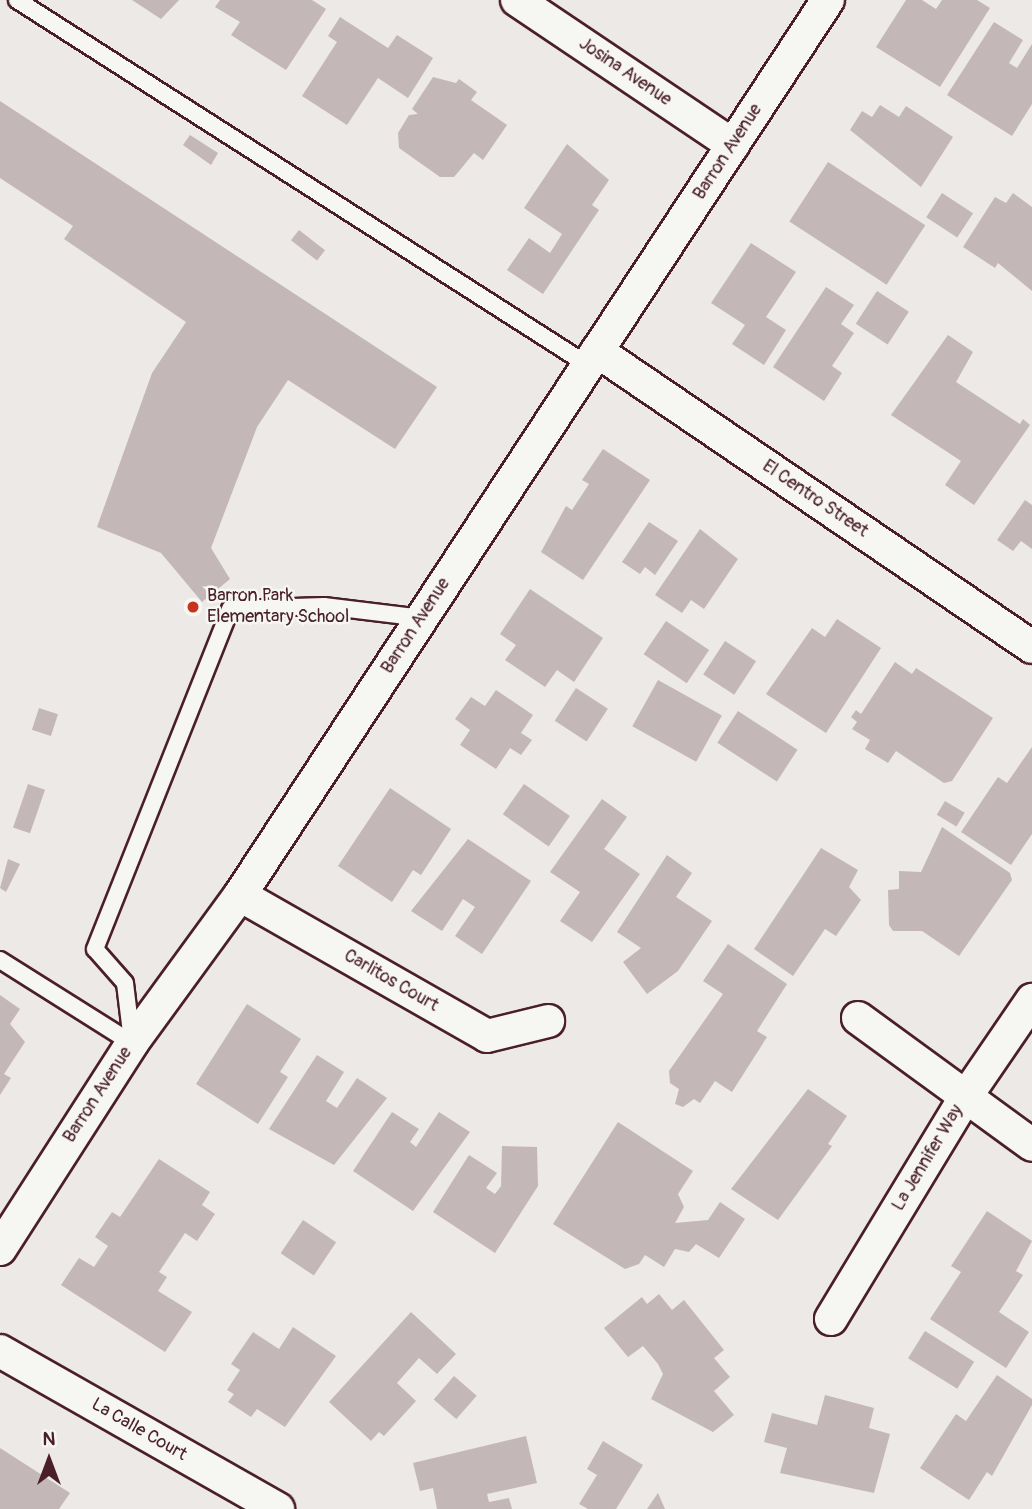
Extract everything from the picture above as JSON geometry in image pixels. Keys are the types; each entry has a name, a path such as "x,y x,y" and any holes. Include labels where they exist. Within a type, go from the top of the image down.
{"street":[{"name":"Josina Avenue","path":"517,0 733,145"},
{"name":"Barron Avenue","path":"0,1249 132,1043 240,895 828,0"},
{"name":"El Centro Street","path":"592,358 1029,639"},
{"name":"Carlitos Court","path":"240,895 487,1036 548,1021"},
{"name":"La Jennifer Way","path":"831,1319 965,1098 1032,1000"},
{"path":"858,1018 1032,1145"},
{"name":"La Calle Court","path":"0,1351 278,1509"}],"lane":[{"path":"17,0 592,358"},
{"path":"132,1043 125,983 94,949 230,609 324,606 422,618"},
{"path":"0,960 132,1043"}],"building":[{"path":"132,0 179,0 161,19"},
{"path":"220,0 312,0 326,9 286,70 231,35 240,22 215,7"},
{"path":"906,0 922,0 936,9 942,0 977,0 990,8 940,87 876,47"},
{"path":"340,17 388,48 397,35 433,58 408,98 378,78 347,125 302,96 337,42 328,36"},
{"path":"994,22 1023,40 1009,63 1017,68 1032,44 1032,104 1012,136 947,95"},
{"path":"433,77 456,83 459,79 477,92 471,100 507,125 483,160 474,153 454,177 440,177 399,148 398,133 409,115 418,114 412,109"},
{"path":"0,101 437,387 395,449 288,380 257,427 211,548 230,579 202,602 161,553 97,527 152,373 186,322 64,239 73,226 0,178"},
{"path":"880,105 899,117 906,106 953,137 921,187 850,130 862,111 872,117"},
{"path":"190,135 218,153 211,165 183,145"},
{"path":"567,144 609,180 592,205 599,210 543,294 507,270 529,238 550,253 562,234 524,208"},
{"path":"828,162 925,225 887,285 789,222"},
{"path":"942,193 973,213 957,237 926,217"},
{"path":"1013,193 1032,207 1032,291 998,263 995,268 963,247 995,197 1006,203"},
{"path":"299,230 325,250 317,261 291,240"},
{"path":"751,243 796,272 766,317 786,330 764,365 732,344 745,325 711,303"},
{"path":"826,287 854,305 841,324 854,333 832,366 842,373 824,401 773,367"},
{"path":"877,291 909,312 888,344 856,324"},
{"path":"948,335 973,352 956,382 1020,424 1023,419 1030,425 974,505 945,485 961,461 891,415"},
{"path":"603,449 650,480 583,580 541,552 566,506 572,510 589,484 582,480"},
{"path":"1025,500 1032,505 1032,549 1021,541 1013,551 997,540"},
{"path":"649,522 678,541 655,575 645,567 640,574 622,562"},
{"path":"700,529 738,559 704,609 691,600 682,613 655,595"},
{"path":"530,589 603,638 574,682 557,670 545,687 505,660 516,645 500,634"},
{"path":"837,619 881,648 826,733 766,694 812,628 825,637"},
{"path":"666,621 709,650 687,683 644,654"},
{"path":"725,641 756,661 734,695 703,675"},
{"path":"895,662 912,674 916,668 993,718 952,781 944,783 896,751 888,763 865,749 870,740 852,729 857,722 851,717 856,710 861,714"},
{"path":"658,680 722,715 696,762 632,726"},
{"path":"576,688 608,709 587,741 555,721"},
{"path":"496,690 533,715 521,733 532,740 521,755 510,748 496,769 460,745 470,730 455,719 471,697 485,706"},
{"path":"39,708 58,714 51,736 32,730"},
{"path":"738,711 798,750 777,782 717,743"},
{"path":"1032,747 1032,834 1011,865 961,832 998,777 1007,783"},
{"path":"28,784 45,790 30,833 13,827"},
{"path":"524,784 570,816 549,846 503,814"},
{"path":"390,788 451,829 421,875 413,870 392,902 338,866"},
{"path":"602,799 627,817 604,849 640,874 592,942 560,921 580,892 550,872"},
{"path":"945,801 965,813 956,827 937,815"},
{"path":"942,827 1010,873 1012,880 959,956 922,931 893,931 889,925 888,890 899,889 899,871 921,872"},
{"path":"468,839 531,881 482,954 455,936 475,907 463,899 442,931 411,911"},
{"path":"821,848 858,870 849,887 861,900 836,936 825,929 793,976 754,949"},
{"path":"667,855 692,873 676,897 712,921 678,971 647,994 623,962 641,948 617,932"},
{"path":"8,859 20,864 6,892 0,888"},
{"path":"728,944 787,984 757,1031 767,1037 732,1092 715,1081 700,1103 694,1099 683,1107 675,1104 679,1089 670,1083 669,1071 723,994 703,981"},
{"path":"0,995 20,1009 10,1024 25,1042 4,1074 11,1078 0,1095"},
{"path":"247,1004 301,1039 280,1072 288,1077 258,1124 196,1084"},
{"path":"317,1055 344,1072 326,1101 337,1108 357,1078 387,1098 334,1165 269,1129"},
{"path":"808,1089 847,1116 828,1144 832,1146 778,1220 731,1189"},
{"path":"392,1112 419,1129 410,1142 416,1147 439,1112 470,1132 413,1211 353,1171"},
{"path":"618,1122 693,1171 678,1194 684,1207 675,1223 708,1220 720,1202 745,1219 719,1258 696,1244 689,1252 675,1249 664,1267 645,1255 639,1264 625,1269 553,1224"},
{"path":"502,1146 537,1147 538,1186 495,1253 433,1212 469,1155 497,1173 486,1188 495,1194 501,1186"},
{"path":"159,1159 210,1192 202,1205 215,1214 197,1241 185,1233 159,1272 167,1277 158,1291 192,1312 165,1352 61,1285 79,1258 94,1267 108,1246 95,1237 112,1212 120,1217"},
{"path":"987,1211 1032,1241 1016,1271 1023,1275 999,1312 1029,1332 1006,1368 930,1319 961,1272 951,1266"},
{"path":"303,1220 336,1242 314,1276 281,1253"},
{"path":"659,1294 672,1310 684,1300 724,1350 714,1358 730,1377 714,1391 734,1415 713,1432 651,1399 663,1374 658,1364 643,1346 628,1357 604,1328 642,1297 647,1304"},
{"path":"411,1312 456,1354 437,1374 419,1358 397,1383 416,1401 384,1436 379,1432 371,1441 329,1402"},
{"path":"293,1327 336,1356 285,1427 257,1409 251,1417 228,1402 234,1394 227,1390 240,1370 231,1364 253,1332 279,1349"},
{"path":"925,1331 974,1362 957,1389 908,1358"},
{"path":"997,1375 1032,1399 1032,1405 992,1476 987,1472 969,1500 920,1468 956,1414 966,1421"},
{"path":"454,1376 477,1396 456,1419 434,1399"},
{"path":"825,1395 874,1408 869,1428 890,1434 874,1493 780,1473 787,1448 764,1442 772,1413 817,1425"},
{"path":"526,1436 537,1483 487,1494 489,1502 509,1498 512,1509 437,1509 433,1488 420,1491 413,1463"},
{"path":"603,1441 643,1465 616,1509 588,1509 579,1504 597,1475 587,1469"},
{"path":"0,1448 70,1493 59,1509 0,1509"},
{"path":"658,1493 665,1509 647,1509"}],"place":[{"name":"Barron Park Elementary School","path":"193,607"}]}
